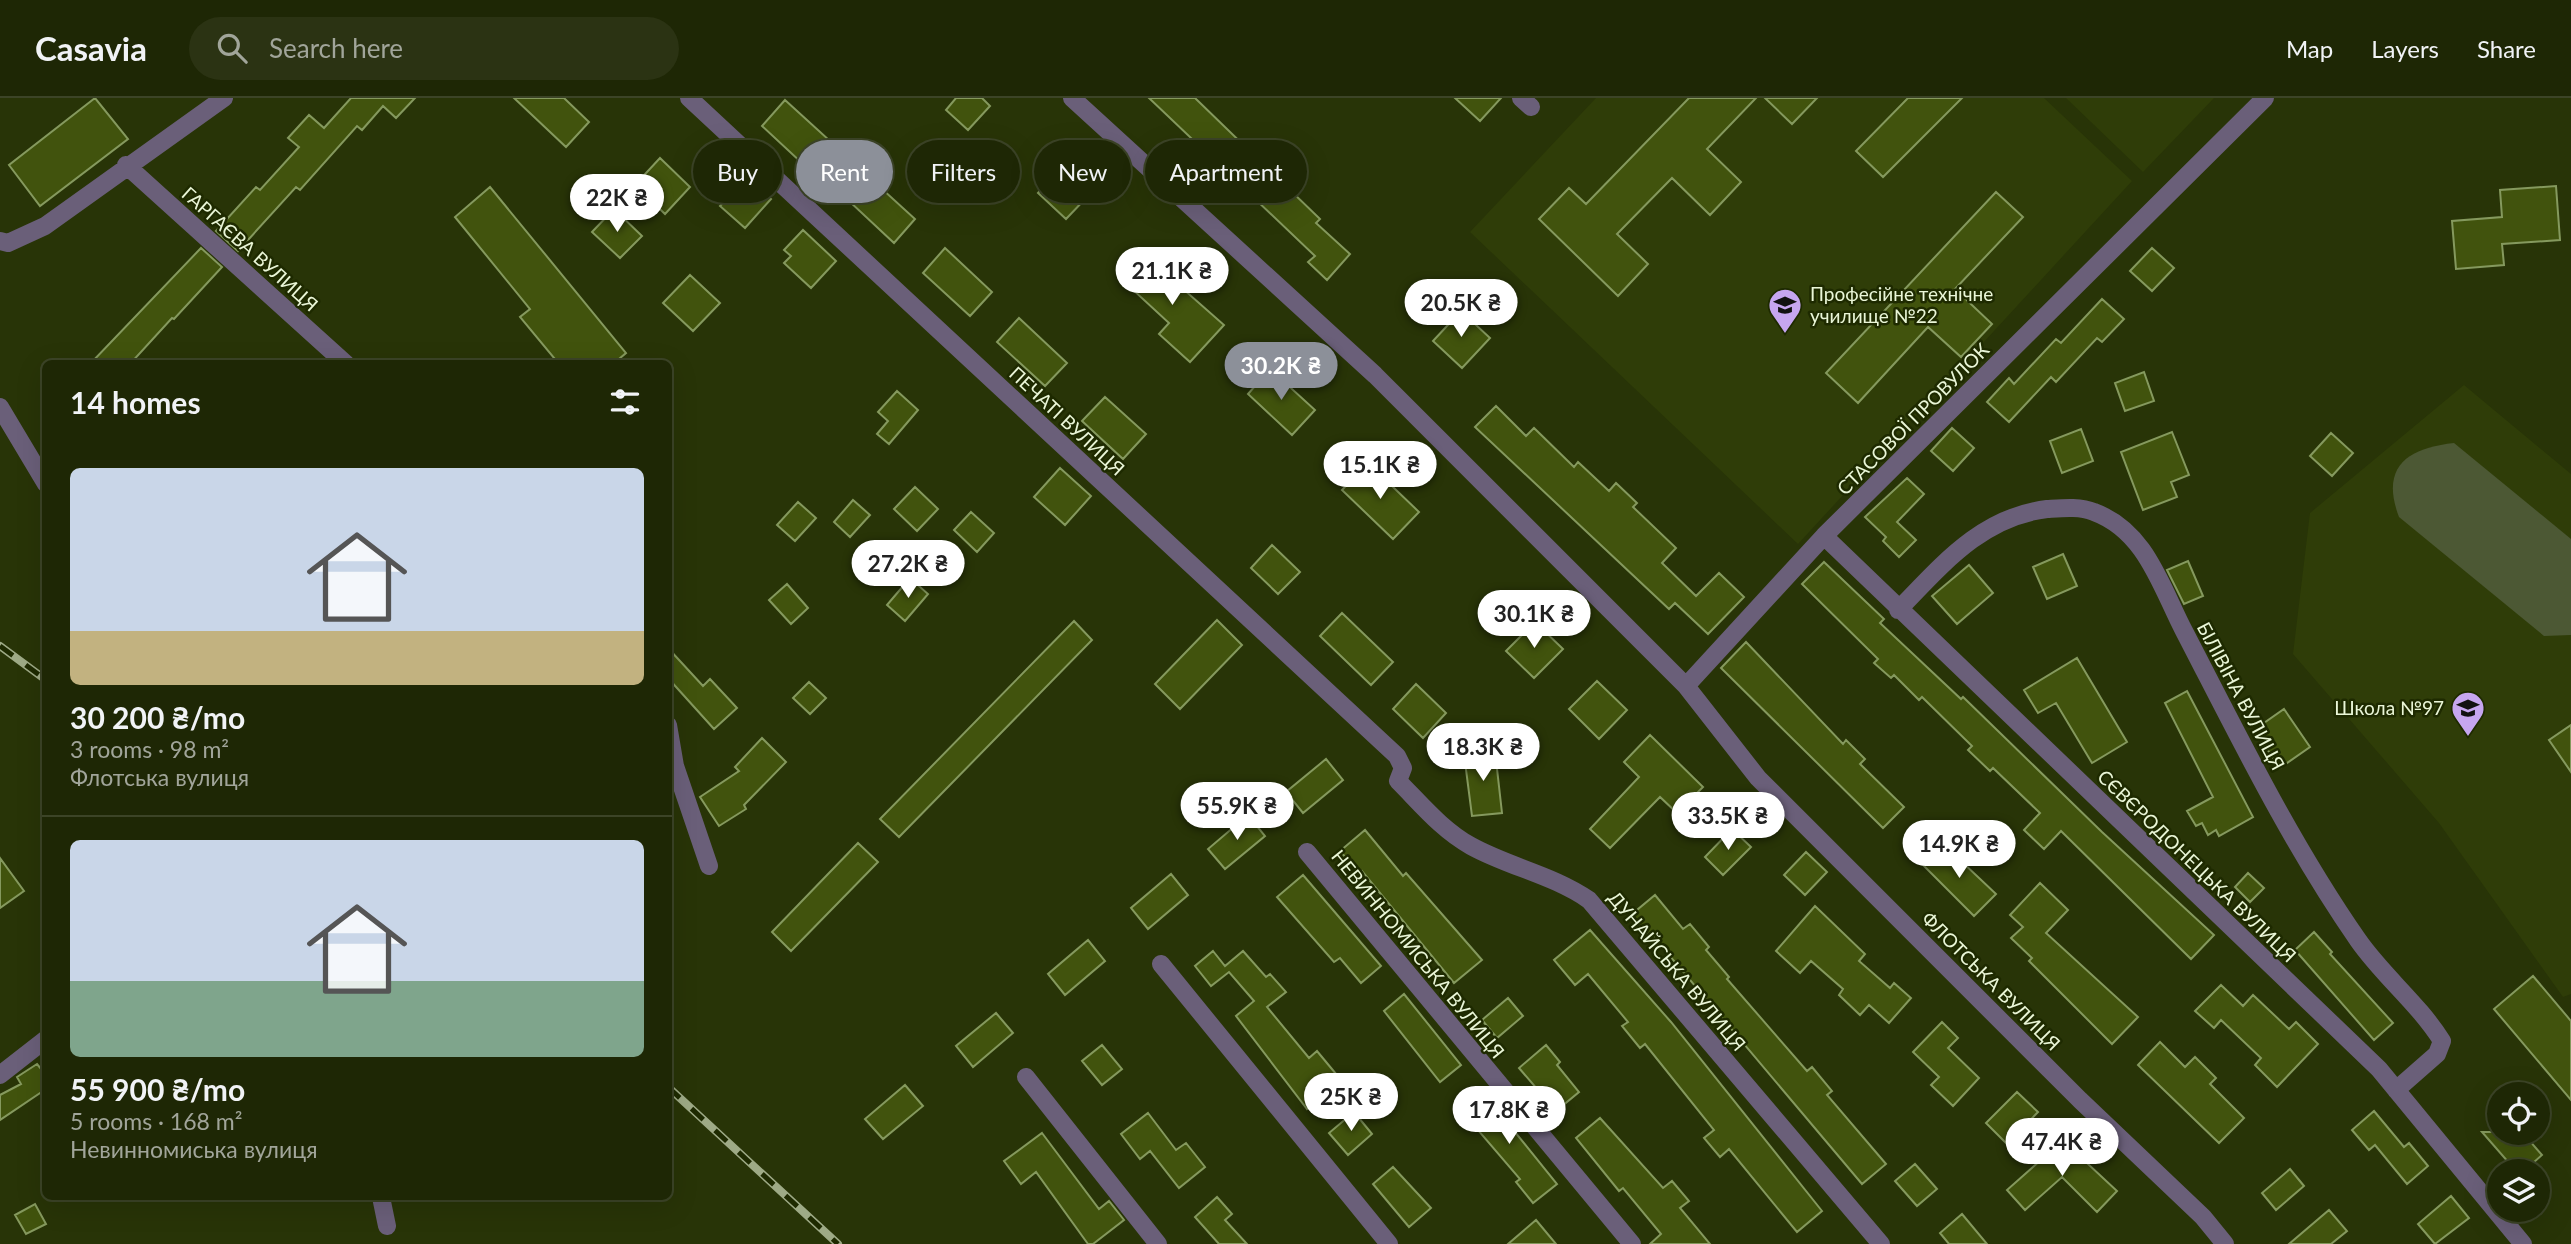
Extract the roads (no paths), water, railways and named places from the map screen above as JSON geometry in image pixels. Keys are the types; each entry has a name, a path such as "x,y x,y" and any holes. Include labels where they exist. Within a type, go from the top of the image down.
{"street":[{"path":"0,241 8,243 45,226 126,165 224,98"},
{"name":"ПЕЧАТІ ВУЛИЦЯ","path":"689,98 1396,756 1403,768 1398,781"},
{"name":"ФЛОТСЬКА ВУЛИЦЯ","path":"1072,98 1375,375 1686,686 1758,778 2080,1100 2203,1217 2225,1244"},
{"name":"СТАСОВОЇ ПРОВУЛОК","path":"1686,686 1824,536 2265,98"},
{"name":"ГАРГАЄВА ВУЛИЦЯ","path":"126,165 342,360"},
{"path":"0,407 42,477"},
{"name":"БІЛІВІНА ВУЛИЦЯ","path":"1898,610 1970,539 2011,516 2063,507 2094,512 2123,528 2148,556 2177,618 2300,854 2360,943 2426,1016 2442,1041 2437,1054 2396,1090"},
{"name":"СЄВЄРОДОНЕЦЬКА ВУЛИЦЯ","path":"1824,536 2369,1060 2523,1244"},
{"path":"672,749 675,766 709,866"},
{"name":"ДУНАЙСЬКА ВУЛИЦЯ","path":"1398,781 1443,827 1472,846 1568,885 1589,900 1881,1244"},
{"name":"НЕВИННОМИСЬКА ВУЛИЦЯ","path":"1307,852 1632,1244"},
{"path":"1161,964 1389,1244"},
{"path":"0,1075 42,1042"},
{"path":"1026,1077 1158,1244"},
{"path":"382,1200 387,1226"}],"railway":[{"path":"0,646 42,677"},
{"path":"672,1091 838,1244"}],"place":[{"name":"Професійне технічне училище №22","path":"1785,335"},
{"name":"Школа №97","path":"2468,738"}]}
